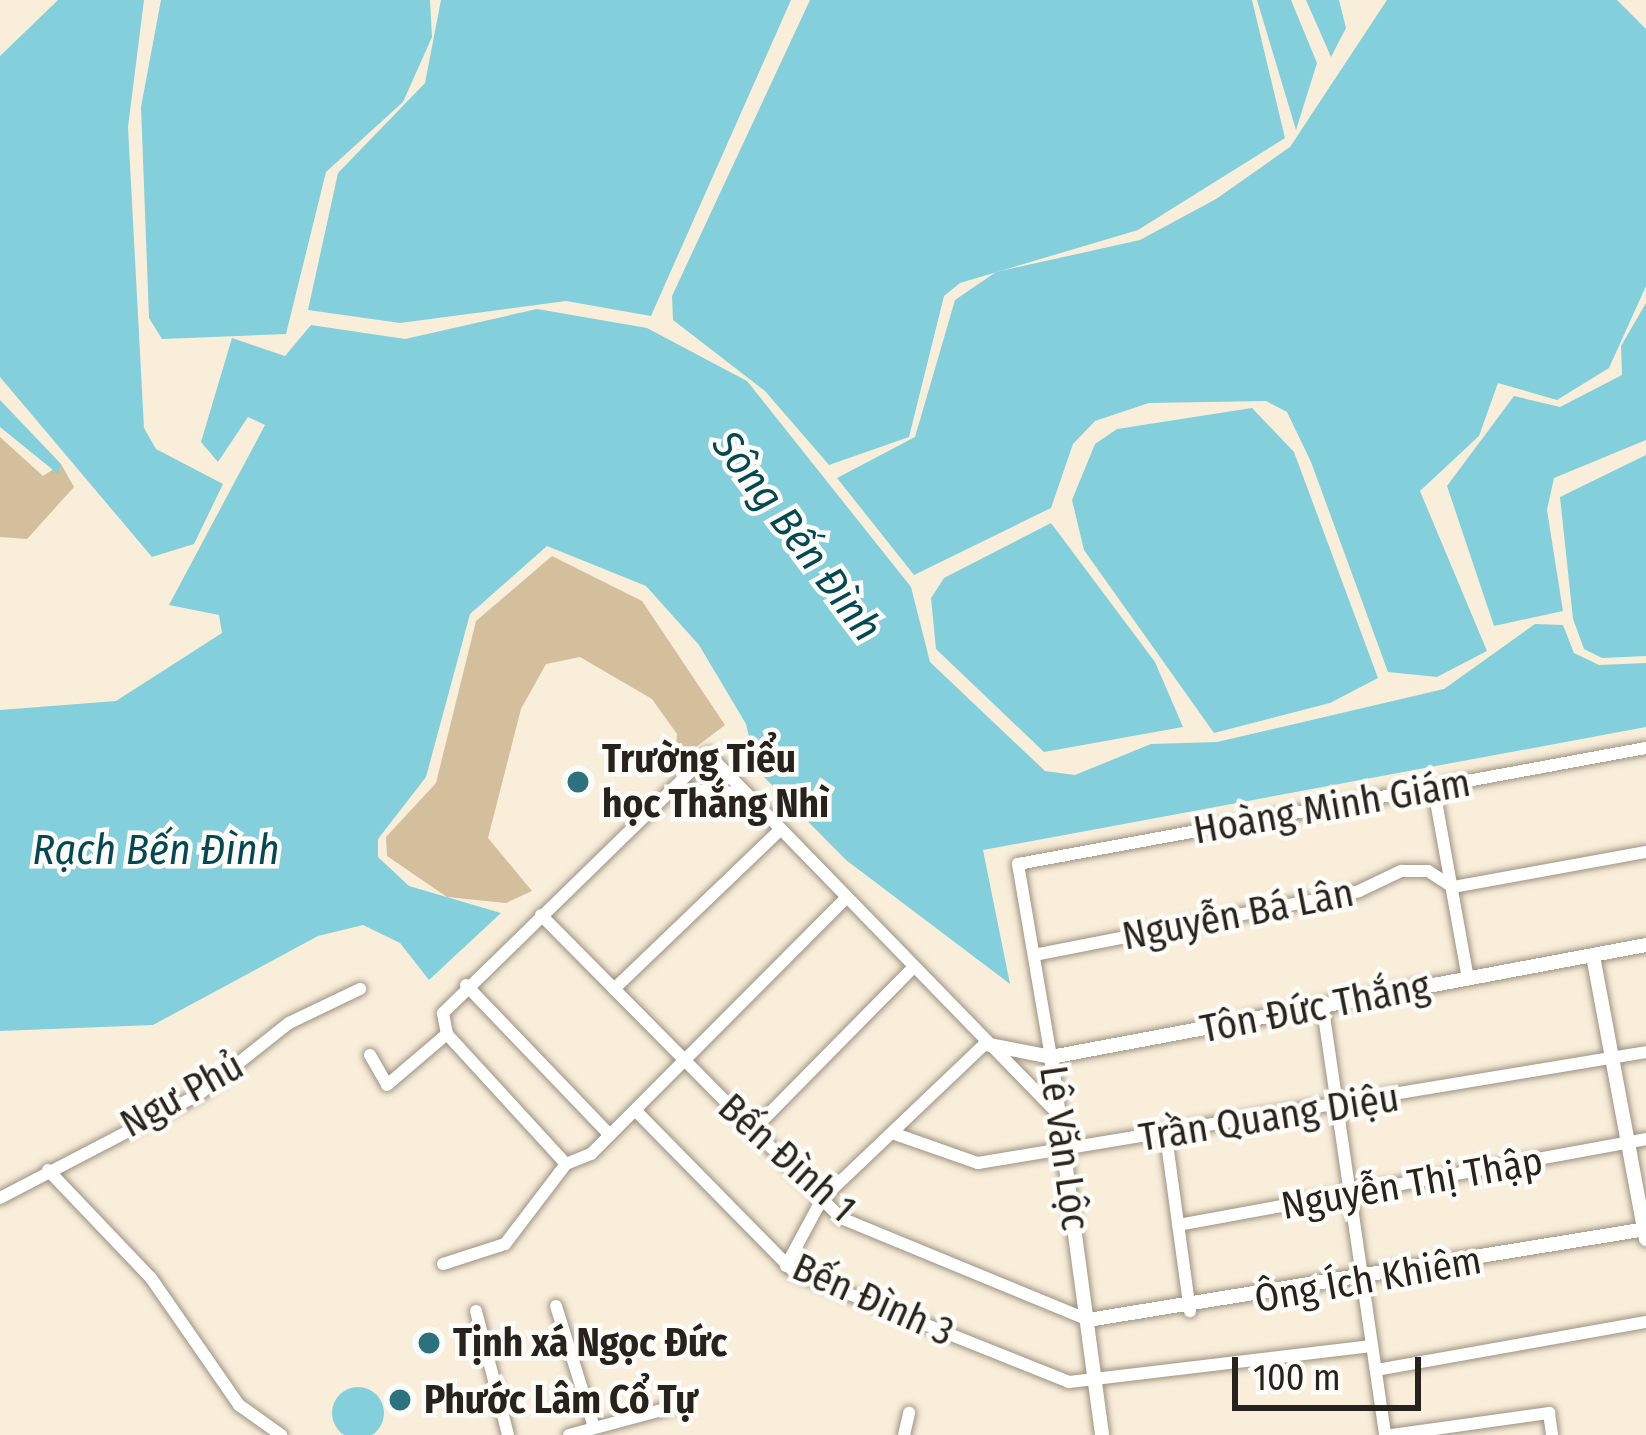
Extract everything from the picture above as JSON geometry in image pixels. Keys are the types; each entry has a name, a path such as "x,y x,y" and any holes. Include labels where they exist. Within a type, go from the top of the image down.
{"street":[{"name":"Hoàng Minh Giám","path":"1018,864 1646,748"},
{"path":"566,1164 447,1034 443,1013 466,985 707,754 1062,1118"},
{"path":"669,791 711,784 748,796"},
{"path":"1434,790 1468,979"},
{"path":"614,989 780,830"},
{"name":"Nguyễn Bá Lân","path":"1034,955 1360,891 1401,871 1454,887 1646,852"},
{"name":"Lê Văn Lộc","path":"1018,864 1067,1149 1102,1435"},
{"path":"442,1264 505,1244 566,1164 635,1110 845,899"},
{"name":"Bến Đình 1","path":"541,916 841,1218 1088,1320"},
{"name":"Tôn Đức Thắng","path":"985,1044 1051,1057 1646,945"},
{"path":"1593,956 1645,1233"},
{"path":"752,1130 913,968"},
{"path":"466,985 608,1132"},
{"name":"Ngư Phủ","path":"0,1198 198,1095 290,1023 360,988"},
{"path":"1323,1009 1389,1435 1448,1431 1549,1413 1552,1435"},
{"path":"370,1054 387,1085 447,1034"},
{"path":"786,1266 822,1199 985,1044"},
{"name":"Trần Quang Diệu","path":"895,1134 963,1163 1338,1110 1646,1052"},
{"name":"Bến Đình 3","path":"635,1110 786,1266 1093,1384"},
{"path":"1166,1136 1190,1311"},
{"name":"Nguyễn Thị Thập","path":"1178,1225 1646,1139"},
{"path":"48,1170 151,1277 239,1405 280,1435"},
{"name":"Ông Ích Khiêm","path":"1088,1320 1190,1311 1645,1233"},
{"path":"556,1306 594,1427"},
{"path":"476,1311 508,1435"},
{"path":"1376,1370 1646,1322"},
{"path":"1093,1384 1372,1346"},
{"path":"569,1435 673,1407"},
{"path":"904,1435 909,1413"}],"shaded area":[{"path":"0,437 43,476 61,464 74,487 27,539 0,537"},
{"path":"552,556 642,601 725,725 675,763 677,734 652,699 580,657 546,664 521,709 488,838 532,891 506,903 447,897 387,856 386,837 436,783 476,621"}],"water":[{"path":"58,0 144,0 128,127 144,428 156,449 223,484 194,544 152,557 0,377 0,56"},
{"path":"161,0 430,0 432,37 403,102 326,172 286,334 162,339 149,318 141,107"},
{"path":"441,0 791,0 651,316 566,301 400,323 308,310 338,173 425,83"},
{"path":"810,0 1252,0 1285,138 1138,230 960,283 944,296 909,437 829,465 765,391 673,320 672,296"},
{"path":"1257,0 1291,0 1317,63 1296,130"},
{"path":"1306,0 1339,0 1346,28 1331,57"},
{"path":"1387,0 1617,0 1646,29 1646,286 1609,368 1557,400 1498,383 1479,436 1420,491 1487,651 1437,677 1388,672 1311,462 1287,412 1266,401 1149,403 1095,421 1073,444 1051,508 914,575 837,478 915,437 955,300 996,272 1140,240 1216,199 1290,147"},
{"path":"1646,303 1646,440 1554,478 1547,510 1563,611 1494,626 1447,486 1514,396 1560,407 1622,375 1621,346"},
{"name":"Rạch Bến Đình","path":"537,309 647,328 747,381 911,587 930,662 1045,771 1075,775 1151,744 1217,742 1444,689 1535,624 1563,625 1574,653 1599,665 1646,663 1646,727 983,850 1010,984 846,860 757,770 746,724 699,645 646,586 547,546 470,614 426,777 378,839 378,857 409,886 501,913 429,980 400,943 363,925 318,936 153,1025 0,1031 0,710 116,701 222,633 219,615 169,605 265,425 248,417 218,462 201,442 232,338 285,356 311,325 405,339"},
{"path":"0,400 61,464 58,474 0,427"},
{"path":"1252,408 1294,452 1378,678 1330,703 1214,733 1084,550 1072,500 1095,444 1117,429"},
{"path":"1646,455 1646,656 1602,658 1584,649 1573,619 1560,497"},
{"path":"1051,523 1155,662 1183,727 1044,752 936,649 931,598 944,578"},
{"path":"358,1387 377,1394 384,1413 377,1432 358,1439 339,1432 332,1413 339,1394"}],"place":[{"name":"Trường Tiểu học Thắng Nhì","path":"578,782"},
{"name":"Tịnh xá Ngọc Đức","path":"429,1343"},
{"name":"Phước Lâm Cổ Tự","path":"400,1400"}],"water label":[{"name":"Sông Bến Đình","path":"797,536"}]}
